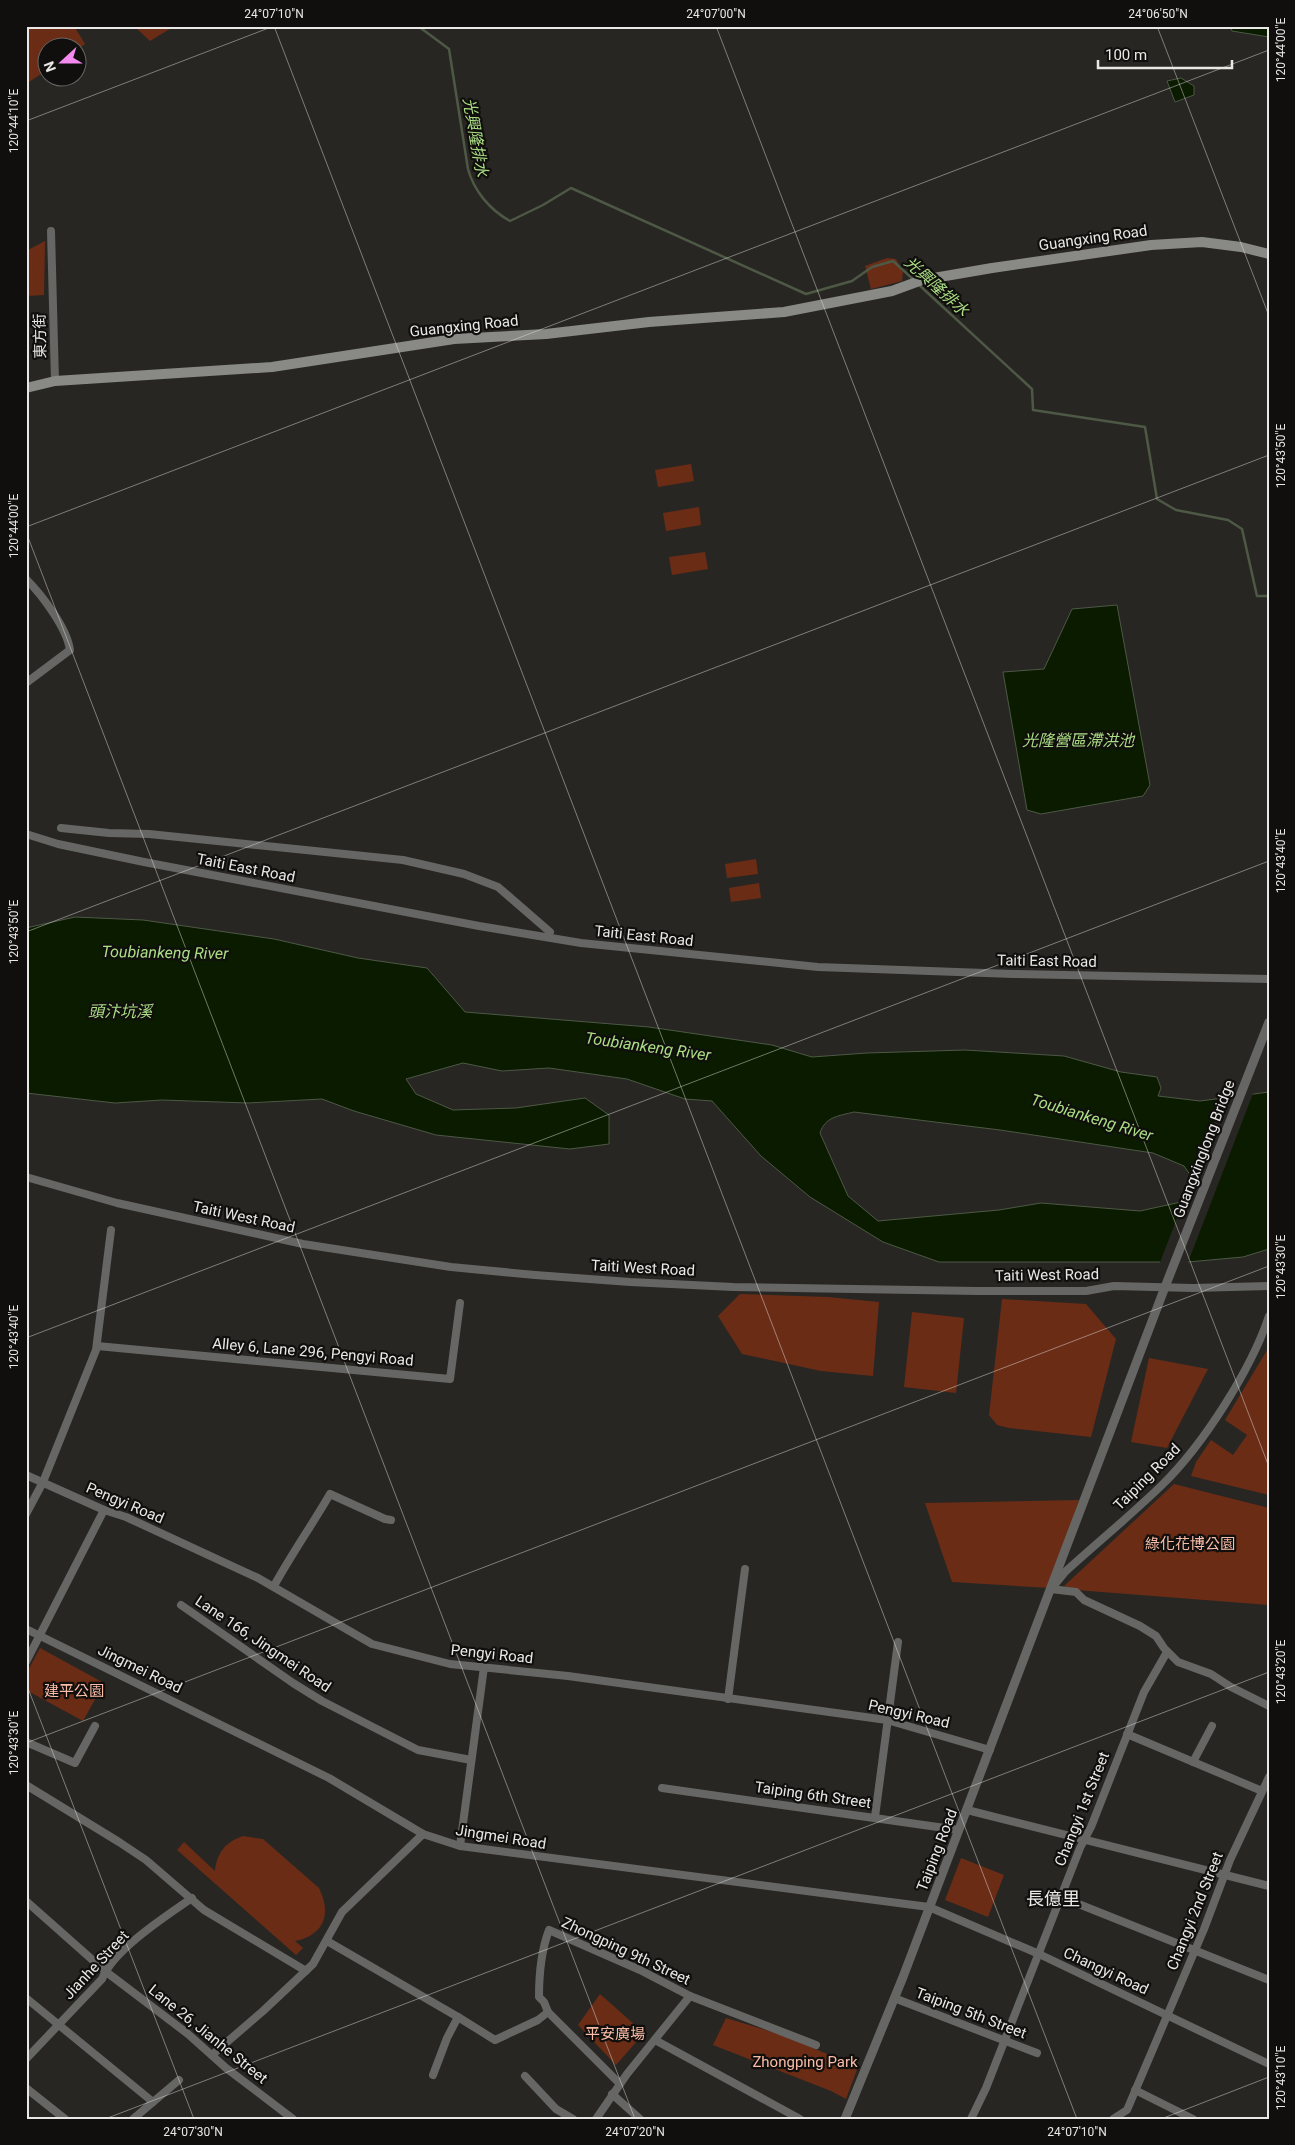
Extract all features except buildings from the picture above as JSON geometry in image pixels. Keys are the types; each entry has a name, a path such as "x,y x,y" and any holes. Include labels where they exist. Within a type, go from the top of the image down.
{"main road":[{"name":"Guangxing Road","path":"26,388 55,380 272,367 454,339 546,334 649,322 784,312 892,291 922,280 1151,244 1202,242 1241,247 1269,254"}],"street":[{"name":"東方街","path":"51,231 55,380"},
{"path":"26,579 41,597 69,641 70,650 26,683"},
{"path":"61,828 109,833 149,834 403,860 464,874 498,887 550,932"},
{"name":"Taiti East Road","path":"26,834 58,844 144,862 479,926 581,943 818,967 1013,974 1269,979"},
{"name":"Guangxinglong Bridge","path":"1165,1287 1269,1022"},
{"name":"Taiti West Road","path":"26,1176 117,1203 295,1242 450,1267 500,1272 630,1282 733,1287 1036,1291 1095,1290 1114,1286 1269,1286"},
{"path":"26,1514 43,1482 97,1346 111,1230"},
{"name":"Taiping Road","path":"845,2119 967,1810 1165,1287"},
{"name":"Alley 6, Lane 296, Pengyi Road","path":"97,1346 450,1379 460,1303"},
{"name":"Taiping Road","path":"1051,1589 1065,1572 1162,1485 1193,1450 1248,1365 1259,1344 1269,1316"},
{"name":"Pengyi Road","path":"26,1475 104,1510 126,1517 274,1586 372,1644 450,1664 728,1698 887,1720 990,1750"},
{"path":"274,1586 295,1548 330,1494 391,1520"},
{"path":"26,1662 37,1644 38,1635 104,1510"},
{"path":"728,1698 745,1569"},
{"path":"1051,1589 1076,1592 1084,1600 1140,1626 1156,1636 1167,1652 1178,1662 1211,1674 1269,1706"},
{"name":"Lane 166, Jingmei Road","path":"181,1605 322,1701 418,1750 471,1760"},
{"name":"Jingmei Road","path":"26,1629 329,1778 423,1834 460,1846 929,1907"},
{"path":"875,1817 898,1642"},
{"name":"Changyi 1st Street","path":"971,2119 1006,2040 1084,1839 1144,1692 1167,1652"},
{"path":"460,1846 484,1667"},
{"path":"26,1742 75,1763 95,1726"},
{"path":"1193,1762 1212,1726"},
{"path":"1127,1734 1262,1791"},
{"name":"Changyi 2nd Street","path":"1113,2119 1127,2110 1225,1874 1269,1777"},
{"path":"26,1784 119,1842 192,1898 204,1910 306,1971"},
{"name":"Taiping 6th Street","path":"662,1788 959,1830"},
{"path":"967,1810 1269,1886"},
{"path":"212,2055 264,2011 306,1971 327,1941 342,1912 423,1834"},
{"path":"1061,1897 1269,1980"},
{"name":"Jianhe Street","path":"26,2059 102,1979 105,1971 126,1949 192,1898"},
{"name":"Lane 26, Jianhe Street","path":"26,1901 105,1971 140,1996 293,2119"},
{"name":"Changyi Road","path":"929,1907 1039,1954 1269,2064"},
{"name":"Zhongping 9th Street","path":"548,2012 544,2002 539,1997 539,1982 545,1941 549,1930 640,1970 690,1996 816,2045"},
{"path":"327,1941 495,2040 538,2020 548,2012 620,2084"},
{"name":"Zhongping 9th Street","path":"596,2119 612,2094 690,1996"},
{"path":"26,1998 153,2102"},
{"name":"Taiping 5th Street","path":"894,1998 1037,2053"},
{"path":"433,2075 447,2038 458,2017"},
{"path":"655,2040 800,2119"},
{"path":"525,2076 556,2109 573,2119"},
{"path":"133,2119 179,2080"},
{"path":"26,2088 66,2119"},
{"path":"1135,2090 1193,2119"},
{"path":"612,2094 640,2119"}],"green space":[{"path":"26,26 74,26 81,38 38,38 38,76 26,84"},
{"path":"134,26 173,26 173,27 150,41"},
{"path":"45,241 44,295 26,296 26,251"},
{"path":"887,258 896,259 903,272 902,281 871,289 865,266"},
{"path":"691,464 694,481 658,487 655,470"},
{"path":"699,507 701,525 666,531 663,513"},
{"path":"705,552 708,569 672,575 669,557"},
{"path":"756,859 758,874 727,878 725,864"},
{"path":"759,883 761,898 731,902 729,888"},
{"path":"740,1294 828,1297 879,1302 873,1376 821,1371 742,1354 718,1316"},
{"path":"1002,1299 1086,1304 1116,1339 1091,1437 1009,1428 997,1425 989,1415"},
{"path":"912,1312 964,1318 956,1393 904,1387"},
{"path":"1269,1347 1269,1495 1191,1476 1196,1462 1211,1440 1233,1455 1247,1435 1225,1420"},
{"path":"1149,1358 1208,1369 1167,1448 1131,1442"},
{"name":"綠化花博公園","path":"1174,1484 1269,1508 1269,1605 1076,1590 1064,1586"},
{"path":"1079,1500 1050,1588 952,1582 925,1503"},
{"name":"建平公園","path":"40,1648 104,1683 83,1721 26,1690 26,1674"},
{"path":"243,1836 263,1839 319,1888 325,1906 323,1922 313,1934 295,1941 303,1948 296,1955 177,1850 184,1842 215,1871 218,1858 223,1849 232,1841"},
{"path":"961,1858 1004,1875 988,1917 945,1900"},
{"name":"平安廣場","path":"600,1994 644,2033 616,2065 578,2025"},
{"name":"Zhongping Park","path":"726,2018 782,2035 858,2067 846,2099 831,2091 713,2045"}],"water":[{"path":"1230,26 1269,26 1269,37 1232,31"},
{"path":"1181,78 1194,86 1194,95 1175,102 1167,81"},
{"name":"光隆營區滯洪池","path":"1117,605 1150,785 1143,796 1041,814 1027,810 1003,672 1044,669 1072,609"},
{"name":"頭汴坑溪","path":"75,917 143,920 274,939 358,958 427,968 465,1012 649,1027 772,1045 812,1057 965,1050 1064,1056 1121,1072 1157,1077 1161,1088 1158,1096 1200,1101 1269,1092 1269,1249 1243,1257 1188,1262 939,1262 883,1242 810,1197 761,1156 712,1101 685,1099 627,1079 549,1068 502,1071 463,1063 406,1079 416,1094 453,1110 516,1108 585,1098 609,1115 609,1144 570,1149 436,1135 354,1111 322,1099 248,1103 162,1100 115,1103 26,1093 26,928","holes":["854,1112 1000,1130 1153,1153 1184,1166 1193,1179 1193,1189 1181,1202 1140,1211 1041,1203 999,1210 878,1221 848,1196 820,1133 829,1120"]}],"pier":[{"path":"1254,1091 1187,1265 1159,1265 1187,1192 1191,1188 1190,1183 1225,1095"}],"waterway":[{"name":"光興隆排水","path":"418,26 449,49 468,169 474,185 484,199 510,221 543,205 571,188 806,294 852,281 872,267 893,261 914,280"},
{"name":"光興隆排水","path":"918,284 1032,389 1033,410 1145,427 1157,499 1176,510 1228,520 1242,529 1257,596 1269,596"}],"district":[{"name":"長億里","path":"1053,1899"}],"water label":[{"name":"Toubiankeng River","path":"165,952"},
{"name":"Toubiankeng River","path":"648,1046"},
{"name":"Toubiankeng River","path":"1092,1117"}]}
